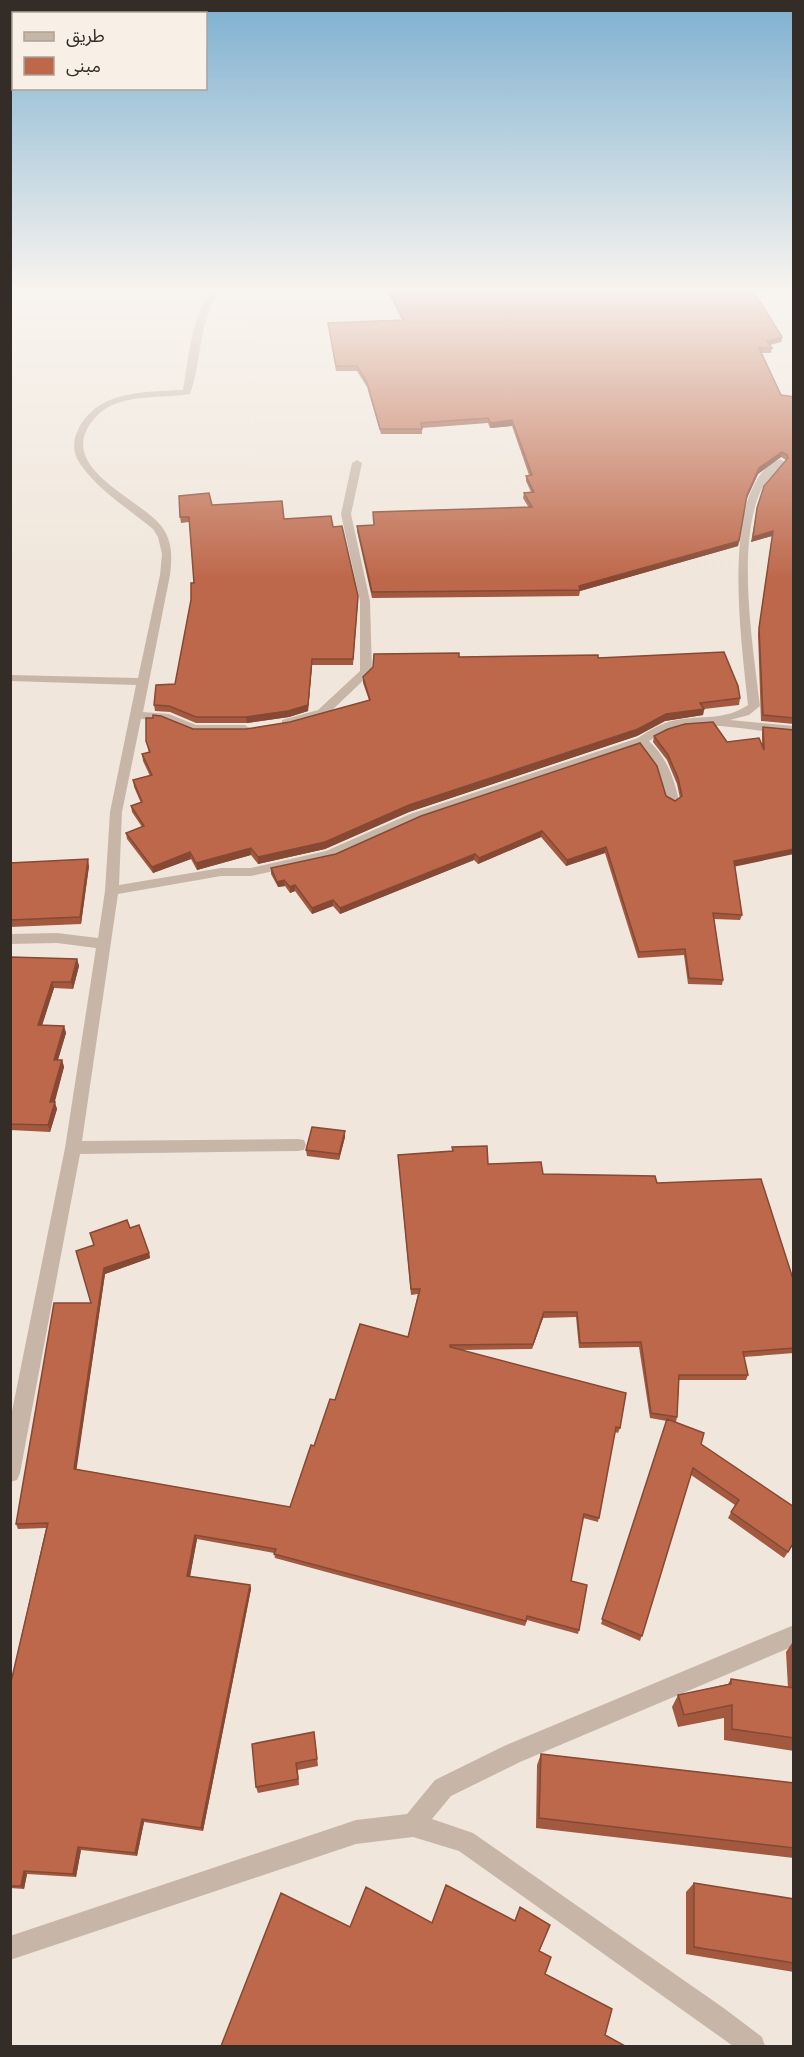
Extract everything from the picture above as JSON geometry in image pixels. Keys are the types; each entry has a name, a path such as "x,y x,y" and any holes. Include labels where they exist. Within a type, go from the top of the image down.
{"street":[{"path":"10,1473 73,1148 112,891 116,812 165,575 167,554 163,537 157,526 97,477 83,461 78,439 93,412 109,402 187,392 188,386"},
{"path":"112,891 221,872 251,872 330,855 415,817 642,741 653,731 677,724 716,720 745,712 754,706 745,619 744,553 748,513 757,489 768,473 780,462"},
{"path":"279,724 322,713 366,672 365,602 346,514 357,463"},
{"path":"10,678 142,682"},
{"path":"136,715 165,717 194,729 257,727"},
{"path":"716,720 744,726 794,730"},
{"path":"642,741 657,755 669,780 673,801"},
{"path":"10,939 57,938 104,944"},
{"path":"73,1148 298,1145"},
{"path":"413,1825 443,1788 502,1759 794,1635"},
{"path":"10,1948 356,1832 413,1825 465,1841 753,2046"}],"building":[{"path":"368,386 777,386 781,395 794,397 794,718 763,715 759,628 773,531 753,537 757,508 764,486 788,458 787,455 782,452 759,468 747,495 739,541 579,586 580,590 372,592 357,526 374,525 373,512 532,507 524,493 534,492 526,476 532,475 512,420 491,423 488,418 421,423 422,429 380,429"},
{"path":"209,493 212,505 282,501 284,519 331,516 333,527 342,526 358,596 353,659 312,659 308,705 288,711 246,717 196,717 169,706 154,705 156,685 175,684 191,600 191,583 194,583 189,517 180,517 179,496"},
{"path":"724,652 738,686 740,698 700,703 704,709 666,714 638,729 409,805 325,842 258,857 251,848 196,863 190,852 152,867 126,833 144,826 131,806 142,802 133,780 152,775 142,754 150,752 146,741 146,718 153,718 153,715 193,729 246,729 290,722 370,700 363,677 373,667 374,654 459,653 459,657 598,655 598,658"},
{"path":"713,722 727,742 759,738 764,750 763,727 794,730 794,849 734,861 742,915 713,913 723,980 689,978 685,949 639,952 606,847 567,860 542,831 479,858 475,854 340,908 333,900 312,908 295,885 290,887 284,880 277,882 271,868 336,854 421,816 640,743 657,766 666,796 675,801 682,796 678,778 668,755 654,736 685,724"},
{"path":"88,859 80,917 10,920 10,863"},
{"path":"10,957 77,959 71,982 52,982 38,1025 64,1026 54,1060 62,1060 50,1102 55,1102 48,1125 10,1124"},
{"path":"312,1127 345,1131 339,1154 306,1150"},
{"path":"487,1146 488,1164 541,1162 543,1174 655,1176 657,1183 761,1179 794,1282 794,1348 743,1352 748,1375 679,1375 677,1417 651,1413 641,1342 580,1343 577,1312 544,1312 533,1344 450,1345 450,1347 626,1393 620,1428 616,1427 599,1518 584,1514 571,1581 587,1585 579,1630 527,1616 526,1621 274,1554 276,1549 195,1535 187,1576 250,1585 201,1828 142,1819 135,1853 78,1847 73,1874 24,1871 21,1886 10,1886 10,1686 48,1523 16,1524 54,1303 91,1303 76,1251 94,1245 90,1233 127,1220 130,1228 139,1225 149,1253 104,1268 74,1469 290,1507 311,1445 314,1446 330,1399 335,1400 360,1324 408,1337 420,1289 411,1289 398,1155 453,1151 452,1147"},
{"path":"667,1419 704,1433 701,1444 794,1507 794,1542 788,1552 731,1512 739,1500 693,1468 642,1636 602,1619"},
{"path":"731,1679 794,1688 794,1738 732,1729 732,1705 684,1715 678,1695 731,1684"},
{"path":"314,1732 317,1759 296,1763 298,1779 256,1787 252,1744"},
{"path":"541,1754 794,1783 794,1848 539,1818"},
{"path":"694,1883 794,1899 794,1963 694,1947"},
{"path":"446,1885 515,1921 520,1907 550,1925 539,1951 551,1957 545,1974 612,2009 605,2035 625,2046 221,2046 281,1893 350,1927 366,1887 432,1923"}]}
